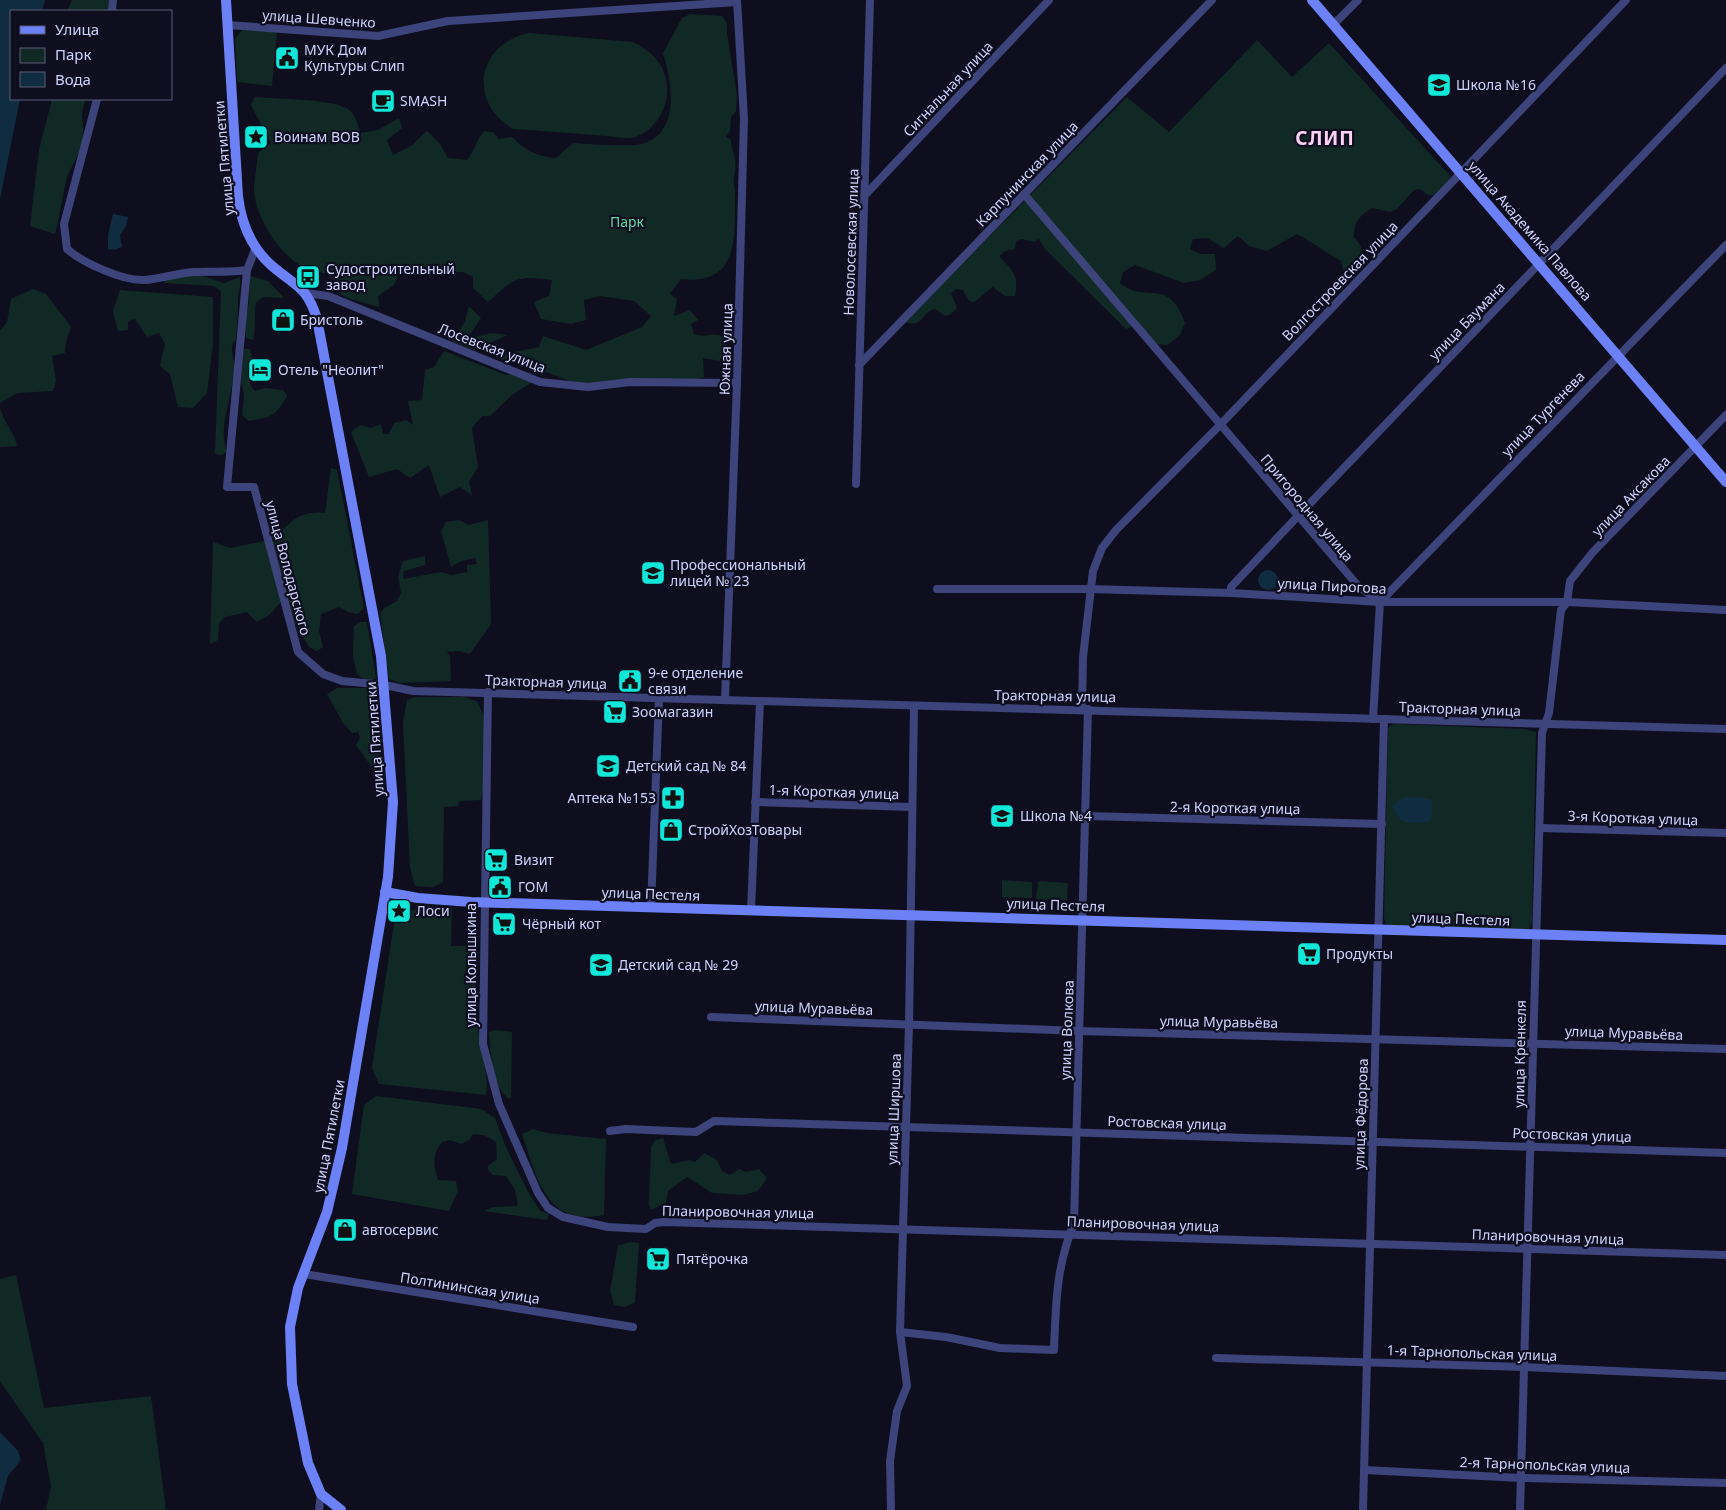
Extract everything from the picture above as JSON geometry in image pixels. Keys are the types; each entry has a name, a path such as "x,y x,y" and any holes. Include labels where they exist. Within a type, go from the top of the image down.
{"street":[{"name":"улица Пятилетки","path":"226,0 239,206 245,227 256,248 271,265 306,293 317,320 385,685 393,814 392,846 386,892 337,1172 322,1228 304,1274 292,1315 290,1362 292,1384 308,1464 321,1494"},
{"path":"870,3 876,0"},
{"name":"Сигнальная улица","path":"865,195 1049,0"},
{"name":"Карпунинская улица","path":"859,365 1212,0"},
{"name":"улица Академика Павлова","path":"1312,0 1726,482"},
{"path":"1333,25 1358,0"},
{"name":"Волгостроевская улица","path":"1090,589 1097,557 1116,530 1220,425 1626,0"},
{"name":"улица Шевченко","path":"228,25 378,36 448,22 737,1"},
{"name":"Южная улица","path":"725,699 737,383 744,118 737,1"},
{"name":"Новолосевская улица","path":"856,484 870,3"},
{"name":"улица Баумана","path":"1231,593 1231,587 1726,68"},
{"path":"96,100 64,224 67,249 76,257 125,278 144,280 192,272 224,273 247,270 256,248"},
{"name":"Пригородная улица","path":"1024,194 1359,587 1380,602"},
{"name":"улица Тургенева","path":"1380,602 1618,354 1726,245"},
{"name":"улица Володарского","path":"247,270 227,487 254,487 298,652 323,674 342,681 385,685"},
{"name":"Лосевская улица","path":"306,293 328,296 540,382 588,387 630,382 737,383"},
{"name":"улица Аксакова","path":"1567,602 1570,581 1593,552 1726,415"},
{"name":"улица Пирогова","path":"937,589 1090,589 1231,593 1380,602 1567,602 1726,610"},
{"name":"улица Волкова","path":"900,1332 946,1337 1000,1348 1054,1350 1056,1286 1064,1247 1074,1223 1087,816 1085,709 1090,589"},
{"path":"1373,719 1380,602"},
{"name":"улица Кренкеля","path":"1520,1510 1542,733 1550,713 1561,610 1567,602"},
{"name":"Тракторная улица","path":"385,685 413,691 1726,729"},
{"name":"улица Колышкина","path":"488,692 483,1044 500,1104 538,1193 548,1208 563,1217"},
{"path":"651,907 659,698"},
{"path":"751,910 760,701"},
{"name":"улица Ширшова","path":"891,1510 890,1462 897,1411 907,1386 900,1332 912,914 914,706"},
{"name":"улица Фёдорова","path":"1363,1510 1384,719"},
{"name":"1-я Короткая улица","path":"755,802 912,807"},
{"name":"2-я Короткая улица","path":"1087,816 1382,824"},
{"name":"3-я Короткая улица","path":"1540,828 1726,832"},
{"name":"улица Пестеля","path":"386,892 418,898 484,902 1726,940"},
{"name":"улица Муравьёва","path":"711,1017 1079,1032 1532,1042 1726,1049"},
{"name":"Ростовская улица","path":"610,1131 626,1129 696,1132 714,1121 1726,1153"},
{"name":"Планировочная улица","path":"563,1217 608,1227 646,1229 655,1223 664,1222 1726,1255"},
{"name":"Полтининская улица","path":"304,1274 633,1327"},
{"name":"1-я Тарнопольская улица","path":"1216,1358 1524,1367 1726,1376"},
{"name":"2-я Тарнопольская улица","path":"1364,1470 1521,1478 1726,1483"},
{"path":"319,1510 321,1494"},
{"path":"321,1494 340,1510"}],"green space":[{"path":"72,0 112,0 109,10 67,10"},
{"name":"Парк","path":"690,14 722,16 727,23 737,96 736,111 731,117 730,131 726,137 731,140 735,157 735,223 731,253 725,265 715,274 701,279 681,279 670,294 677,299 674,316 690,310 698,320 691,324 694,334 703,336 718,335 727,339 726,362 703,358 704,377 588,384 572,382 541,370 538,361 501,360 501,355 539,347 543,336 586,350 642,327 651,316 634,301 600,296 584,300 586,320 571,324 541,319 534,302 549,296 552,280 523,278 516,280 488,302 473,288 473,277 463,272 400,271 394,285 378,296 379,307 347,298 335,290 332,274 310,270 290,258 280,248 264,223 255,198 254,187 258,153 271,143 251,105 255,97 317,101 341,106 353,114 360,133 378,130 399,118 402,128 387,140 393,155 411,146 427,131 440,144 448,158 467,160 484,131 493,132 499,139 512,137 521,146 532,152 556,158 573,143 642,144 654,138 663,129 668,118 671,92 663,53 682,18"},
{"path":"242,30 277,32 272,86 237,82 235,39"},
{"path":"529,33 633,42 640,46 656,59 666,77 666,101 660,117 649,129 632,138 513,129 498,118 489,104 484,90 484,75 489,61 498,49 511,39"},
{"path":"1257,40 1292,77 1329,43 1451,177 1434,195 1428,195 1420,189 1414,190 1397,209 1390,212 1372,208 1360,217 1356,224 1354,238 1361,247 1362,257 1359,268 1353,277 1345,277 1341,261 1297,234 1267,251 1249,246 1238,236 1224,248 1207,238 1193,239 1190,249 1200,254 1215,254 1216,270 1200,280 1184,283 1135,265 1123,272 1120,283 1139,292 1164,295 1178,308 1185,323 1180,335 1168,345 1155,344 1136,325 1126,329 1045,249 1039,239 1034,242 1022,239 1016,241 1015,249 1005,251 999,256 1014,273 1016,283 1015,296 1005,296 993,287 974,302 969,301 963,290 956,289 951,293 957,308 951,314 945,316 935,309 930,310 916,323 905,322 1127,97 1169,132"},
{"path":"52,100 86,100 82,111 82,143 66,181 55,234 30,226 39,150"},
{"path":"197,274 224,283 240,277 237,332 232,346 234,371 224,427 227,452 221,455 215,454 221,291 214,286 163,283 167,279"},
{"path":"250,276 268,281 284,298 263,297 256,303 253,340 246,338 245,321 249,302"},
{"path":"33,289 46,294 71,327 65,353 52,356 56,381 53,391 17,393 0,403 0,331 7,322 11,299"},
{"path":"120,290 213,297 213,343 207,393 193,408 178,407 170,374 160,366 165,344 159,333 147,337 135,319 128,321 128,330 118,331 113,311"},
{"path":"469,306 481,318 467,339 491,333 508,335 474,350 453,342 465,321"},
{"path":"243,349 250,349 252,355 249,380 255,391 265,388 283,390 287,396 280,408 268,417 249,421 242,415 244,394 241,382"},
{"path":"444,351 506,375 511,374 533,382 513,394 490,416 482,416 472,428 478,467 469,482 472,495 460,487 440,497 429,465 410,478 397,469 369,477 351,432 360,425 371,428 381,424 383,434 389,434 394,423 406,420 413,425 408,401 422,400 425,370 434,367"},
{"path":"0,407 14,436 17,446 0,447"},
{"path":"331,468 337,470 364,608 358,614 348,612 339,607 321,614 319,631 323,647 317,651 309,647 281,602 269,615 257,622 247,612 225,617 219,623 218,640 210,644 213,542 230,548 275,539 296,518 309,513 325,513"},
{"path":"459,520 469,525 488,520 491,624 470,654 459,651 447,652 450,656 451,681 399,683 389,679 380,614 384,608 397,601 401,593 398,577 403,561 425,556 425,565 404,571 403,579 441,572 452,575 467,572 467,565 477,564 475,558 459,562 451,567 441,531 446,522"},
{"path":"360,622 367,622 376,678 371,680 364,679 357,674 353,656 354,626"},
{"path":"337,688 376,688 380,764 374,770 356,745 360,738 358,732 352,733 343,723 327,694"},
{"path":"415,697 464,697 477,701 485,719 484,782 481,800 459,801 458,806 444,807 443,882 433,887 415,886 410,867 403,722 407,700"},
{"path":"1393,724 1525,729 1536,732 1532,922 1529,929 1517,931 1391,926 1386,924 1384,918 1388,728"},
{"path":"1002,880 1032,882 1032,898 1002,897"},
{"path":"1038,881 1068,883 1067,900 1036,899"},
{"path":"452,907 451,946 477,946 477,1018 486,1075 486,1095 379,1084 372,1068 395,917 410,910"},
{"path":"495,1030 512,1032 511,1098 509,1099 503,1093 495,1078 491,1059 489,1032"},
{"path":"376,1096 481,1109 495,1118 505,1145 527,1190 540,1211 549,1214 547,1220 484,1211 493,1207 518,1206 515,1190 506,1176 493,1175 488,1170 488,1166 497,1159 496,1142 484,1135 473,1134 469,1140 461,1144 450,1140 442,1142 436,1151 434,1165 438,1180 456,1181 458,1191 449,1211 352,1194 364,1105"},
{"path":"533,1129 546,1133 606,1139 604,1215 584,1217 568,1213 556,1206 546,1195 539,1182 522,1134"},
{"path":"663,1138 671,1164 689,1160 695,1162 704,1153 717,1160 722,1171 730,1175 739,1169 746,1172 759,1169 767,1178 758,1191 743,1195 712,1193 687,1177 668,1191 666,1203 651,1210 649,1204 651,1148 655,1140"},
{"path":"629,1242 639,1243 635,1303 624,1307 614,1305 610,1291 618,1246"},
{"path":"16,1275 44,1408 151,1396 166,1510 46,1510 51,1486 43,1443 0,1381 0,1279"}],"water":[{"path":"0,0 45,0 42,10 10,10 10,100 20,100 0,199"},
{"path":"113,214 128,217 126,226 120,235 122,247 114,250 108,249 108,235"},
{"path":"1268,570 1275,573 1278,580 1275,587 1268,590 1261,587 1258,580 1261,573"},
{"path":"1406,797 1432,800 1432,818 1428,822 1408,823 1401,820 1392,807 1400,799"},
{"path":"0,1432 18,1451 21,1460 8,1476 0,1505"}],"place":[{"name":"МУК Дом Культуры Слип","path":"287,58"},
{"name":"Школа №16","path":"1439,85"},
{"name":"SMASH","path":"383,101"},
{"name":"Воинам ВОВ","path":"256,137"},
{"name":"Судостроительный завод","path":"308,277"},
{"name":"Бристоль","path":"283,320"},
{"name":"Отель \"Неолит\"","path":"260,370"},
{"name":"Профессиональный лицей № 23","path":"653,573"},
{"name":"9-е отделение связи","path":"630,681"},
{"name":"Зоомагазин","path":"615,712"},
{"name":"Детский сад № 84","path":"608,766"},
{"name":"Аптека №153","path":"673,798"},
{"name":"Школа №4","path":"1002,816"},
{"name":"СтройХозТовары","path":"671,830"},
{"name":"Визит","path":"496,860"},
{"name":"ГОМ","path":"500,887"},
{"name":"Лоси","path":"399,911"},
{"name":"Чёрный кот","path":"504,924"},
{"name":"Продукты","path":"1309,954"},
{"name":"Детский сад № 29","path":"601,965"},
{"name":"автосервис","path":"345,1230"},
{"name":"Пятёрочка","path":"658,1259"}],"district":[{"name":"СЛИП","path":"1325,138"}]}
